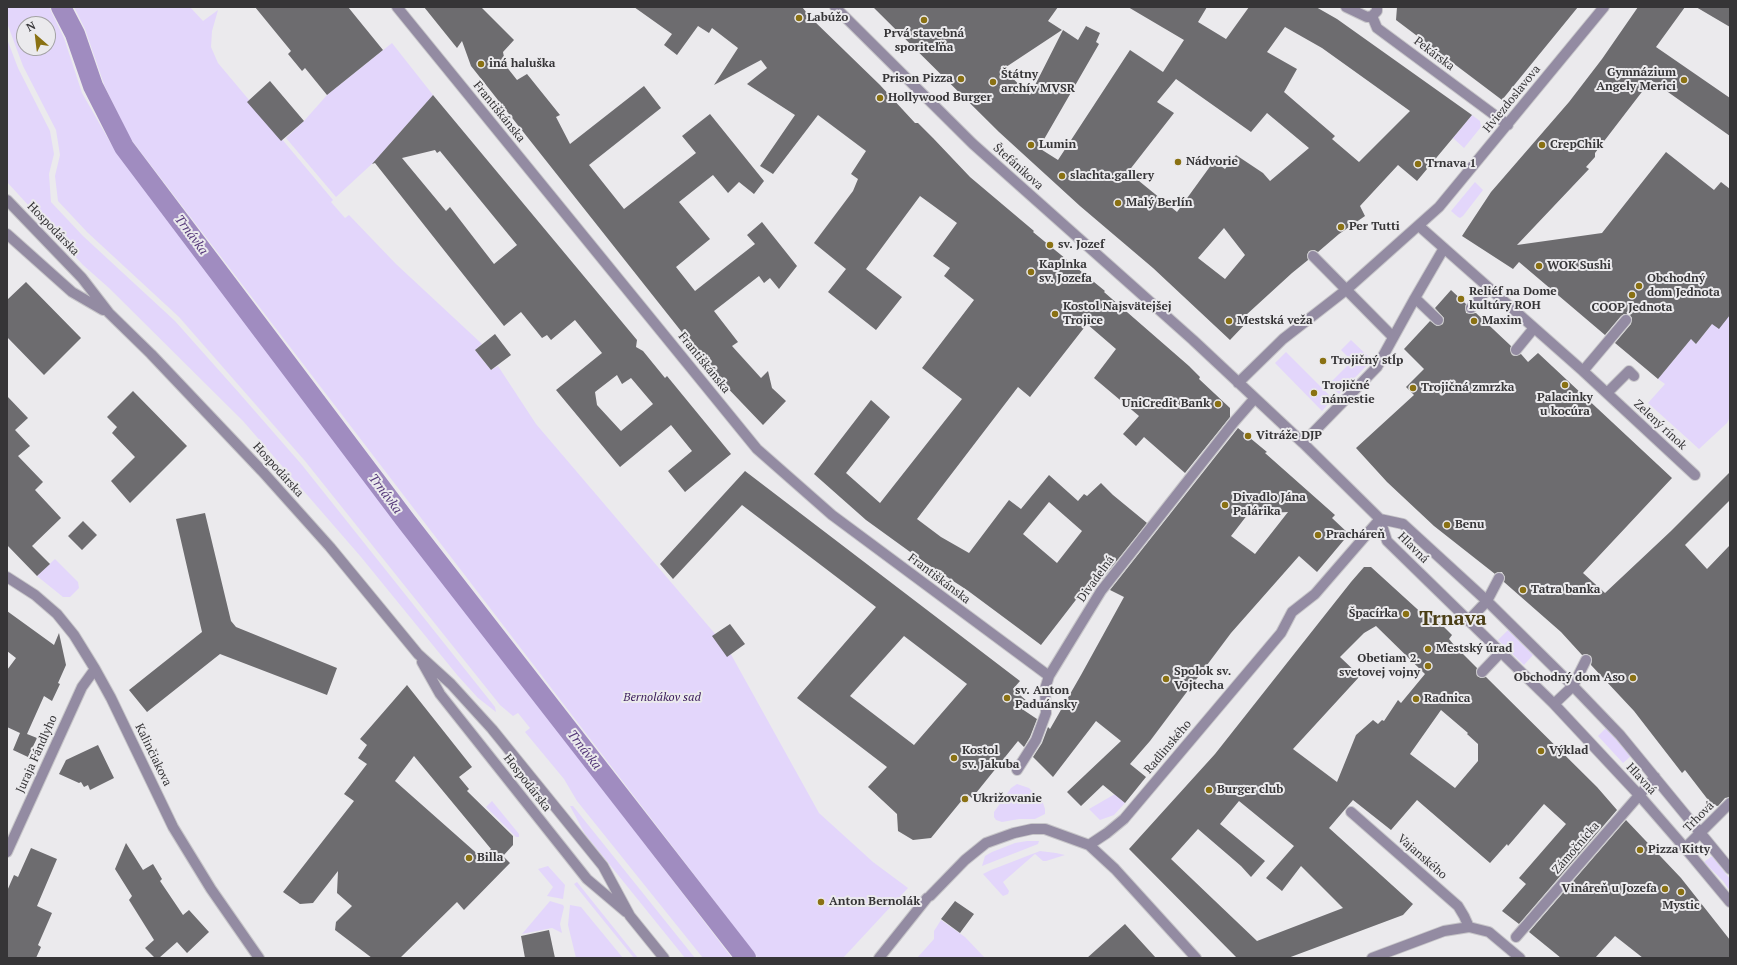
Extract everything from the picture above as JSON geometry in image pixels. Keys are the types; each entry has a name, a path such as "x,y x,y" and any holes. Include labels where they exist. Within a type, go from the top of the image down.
{"street":[{"name":"Františkánska","path":"397,7 757,449 832,515 1049,676"},
{"name":"Štefánikova","path":"835,7 973,144 1238,382"},
{"name":"Pekárska","path":"1346,7 1367,17 1375,12 1378,28 1508,125"},
{"name":"Hviezdoslavova","path":"1419,226 1439,207 1604,7"},
{"name":"Hospodárska","path":"7,200 82,278 109,313 151,354 267,476 330,546 418,654 451,684 492,729 550,798 603,866 630,916"},
{"path":"1380,519 1303,443 1238,382 1283,339 1346,290 1419,226 1491,290 1471,308"},
{"name":"Hospodárska","path":"7,234 72,292 109,313"},
{"path":"1303,443 1377,367 1444,248"},
{"path":"1313,256 1393,337"},
{"name":"Zelený rínok","path":"1491,290 1583,371 1695,475"},
{"path":"1415,298 1438,320"},
{"path":"1583,371 1626,320"},
{"path":"1516,350 1534,328"},
{"path":"1607,393 1629,371 1634,376"},
{"name":"Divadelná","path":"1017,770 1036,740 1046,714 1045,689 1049,676 1101,591 1234,422 1255,398"},
{"name":"Radlinského","path":"1089,845 1124,819 1281,633 1292,612 1316,594 1380,519"},
{"name":"Hlavná","path":"1730,869 1620,735 1573,686 1487,601 1403,524 1380,519 1387,541 1554,704 1639,795 1730,902"},
{"name":"Kalinčiakova","path":"7,577 35,595 56,614 74,635 95,668 173,827 211,889 260,958"},
{"path":"1468,621 1487,601 1499,578"},
{"path":"1482,672 1501,652"},
{"name":"Hospodárska","path":"418,654 440,694 587,879 630,916 664,958"},
{"path":"1554,704 1573,686 1586,660"},
{"name":"Juraja Fándlyho","path":"7,852 82,687 95,668"},
{"name":"Zámočnícka","path":"1516,936 1655,777"},
{"name":"Trhová","path":"1685,848 1702,833 1730,803"},
{"name":"Vajanského","path":"1351,812 1458,906 1468,927"},
{"path":"879,958 928,897 965,860 986,843 1014,832 1032,829 1045,829 1089,845 1115,869 1196,958"},
{"path":"1372,958 1444,931 1468,927 1489,932 1520,958"}],"green space":[{"path":"7,7 49,7 53,16 16,16 16,47 7,23"},
{"name":"Bernolákov sad","path":"74,7 190,7 203,21 218,10 212,31 211,47 218,63 333,200 331,202 345,218 349,215 396,264 482,344 475,350 491,370 498,366 536,424 728,649 819,813 873,862 908,888 843,958 758,958 130,138 105,87 85,29"},
{"path":"56,21 64,38 82,93 110,142 158,207 732,958 703,958 577,801 564,779 525,732 530,728 518,713 513,716 500,705 305,461 179,317 87,232 58,201 55,176 60,155 56,130 19,56 56,56"},
{"path":"7,39 18,68 50,131 54,154 49,174 51,202 83,236 175,321 302,465 495,707 496,712 478,698 458,676 361,557 243,421 109,288 83,265 7,182"},
{"path":"392,43 433,95 374,162 336,197 286,138 304,121 327,95"},
{"path":"1472,115 1480,121 1481,127 1464,148 1453,138"},
{"path":"1475,182 1483,190 1460,218 1451,211"},
{"path":"1730,315 1730,417 1727,423 1699,449 1648,403 1665,384 1658,379 1691,339 1696,344 1712,324"},
{"path":"1351,340 1372,360 1339,394 1329,384 1352,361 1341,350"},
{"path":"1286,352 1333,399 1322,411 1275,363"},
{"path":"55,559 78,582 79,588 70,597 63,597 37,576"},
{"path":"1508,630 1533,655 1524,665 1498,640"},
{"path":"1606,728 1631,756 1623,763 1598,736"},
{"path":"1017,784 1029,788 1043,803 1045,814 1035,819 1019,819 1002,822 996,820 994,817 994,812 1011,788"},
{"path":"1115,794 1125,803 1114,815 1100,820 1089,809"},
{"path":"492,801 519,834 519,837 516,837 486,807"},
{"path":"570,806 573,806 695,958 685,958 585,834"},
{"path":"1039,841 1038,844 982,866 985,856 992,852 1015,843"},
{"path":"1040,851 1065,855 1043,861 1035,854 1003,882 1009,891 1008,894 1003,896 983,874 991,870"},
{"path":"1712,856 1730,879 1730,891 1723,881 1704,862"},
{"path":"548,866 565,885 563,899 547,896 553,887 538,869"},
{"path":"577,882 638,958 634,958 574,884"},
{"path":"550,901 563,905 564,907 560,924 562,933 552,928 522,934"},
{"path":"570,905 581,907 623,958 576,958 568,925"},
{"path":"941,920 965,937 985,958 917,958 934,939 934,931"}],"building":[{"path":"255,7 348,7 383,50 327,95 305,68 302,71 288,54 291,51"},
{"path":"424,7 481,7 514,40 503,52 504,57 502,61 517,80 527,74 560,115 556,117 570,144 644,86 661,108 589,165 624,209 696,153 682,136 710,114 764,181 754,194 739,182 728,193 713,175 679,202 710,239 676,267 695,291 755,244 747,235 762,222 797,266 779,289 770,278 764,283 759,276 714,311 738,342 732,346 761,378 768,371 772,388 786,401 763,425 719,379 471,66 462,41 457,48"},
{"path":"634,7 802,7 812,19 880,85 915,123 918,123 933,138 970,177 1034,231 1033,232 1105,291 1104,292 1189,366 1200,377 1199,379 1230,408 1230,417 1185,473 1144,437 1136,446 1123,434 1139,416 1094,378 1116,349 1087,324 1030,397 1018,387 917,519 941,537 969,553 1009,500 1021,509 1049,475 1078,501 1084,494 1087,496 1101,483 1147,523 1099,583 1092,579 1041,645 967,590 924,562 866,520 814,474 871,400 890,417 846,473 880,503 962,399 922,368 974,300 944,276 950,268 933,256 957,223 920,196 866,269 902,297 876,330 828,292 846,269 814,243 853,191 858,179 851,174 866,151 818,115 773,174 760,166 795,115 747,84 767,68 761,60 714,85 738,48 712,28 709,33 698,26 677,55 664,45 672,34","holes":["1049,502 1082,531 1057,563 1023,534"]},
{"path":"873,7 1058,7 1048,21 1062,30 1003,69 1030,95 1063,30 1078,40 1086,26 1100,33 1096,42 1099,44 1039,148 1058,160 1130,50 1163,72 1184,40 1128,7 1207,7 1198,22 1226,39 1249,7 1316,7 1337,19 1472,115 1417,181 1398,165 1360,206 1365,216 1339,234 1318,252 1314,250 1309,251 1307,255 1308,260 1245,316 1249,320 1230,340 1153,268 1080,206 999,132","holes":["1285,27 1322,48 1410,111 1359,162 1332,139 1335,136 1284,92 1297,69 1267,52","1176,79 1251,132 1267,113 1309,148 1270,181 1263,173 1236,155 1225,169 1214,161 1177,212 1128,172 1174,113 1157,102","1224,228 1245,255 1225,279 1198,258"]},
{"path":"1397,7 1578,7 1502,100 1396,20"},
{"path":"1638,7 1685,7 1656,47 1730,98 1730,136 1651,80 1595,153 1595,157 1586,167 1589,169 1517,245 1602,233 1666,152 1714,190 1721,182 1730,189 1730,315 1719,329 1712,324 1696,344 1691,339 1658,379 1615,343 1631,324 1632,318 1630,315 1624,314 1621,316 1605,335 1519,262 1513,269 1462,236 1491,192 1569,102 1602,59"},
{"path":"1696,7 1730,7 1730,27"},
{"path":"270,81 304,121 281,141 247,102"},
{"path":"433,95 637,340 636,347 643,351 665,378 667,376 731,454 685,492 668,471 692,451 671,425 620,467 556,390 602,353 575,320 551,340 547,335 542,338 521,312 504,326 375,163 372,164","holes":["435,150 437,153 440,151 517,245 494,264 450,207 446,211 402,158","617,375 622,384 631,378 653,404 621,431 597,405 595,392"]},
{"path":"26,282 81,338 44,375 7,337 7,300"},
{"path":"1451,290 1466,304 1466,313 1476,313 1511,346 1510,349 1512,355 1515,356 1521,354 1528,362 1538,353 1672,478 1583,573 1605,593 1671,531 1730,472 1730,500 1685,545 1707,569 1730,545 1730,797 1725,798 1718,806 1712,805 1685,770 1682,773 1634,711 1591,665 1591,656 1586,654 1582,655 1561,632 1504,582 1505,577 1502,572 1495,574 1434,526 1387,482 1356,448 1414,395 1406,387 1424,369 1404,349 1430,321 1437,326 1443,324 1444,318 1435,308"},
{"path":"495,334 511,355 491,370 475,350"},
{"path":"133,391 187,446 130,503 111,481 135,457 112,433 117,427 107,417"},
{"path":"7,396 28,418 15,430 30,446 18,456 43,482 35,490 61,518 32,546 50,564 37,576 7,545"},
{"path":"1238,428 1267,452 1265,453 1335,515 1332,518 1349,534 1317,572 1299,556 1231,633 1150,741 1130,764 1146,777 1125,803 1103,785 1081,806 1067,792 1121,741 1096,721 1053,777 1033,757 1042,743 1048,727 1050,729 1124,597 1110,590","holes":["1288,512 1255,554 1231,536 1248,514"]},
{"path":"745,471 1020,681 1013,689 1028,702 1022,709 1037,719 1030,737 1024,747 1018,741 972,798 967,794 931,838 913,840 898,831 897,814 868,787 887,767 797,698 876,607 742,505 673,579 660,564","holes":["904,636 967,684 914,745 850,696"]},
{"path":"205,513 231,621 236,627 337,668 327,695 220,654 147,712 129,690 202,632 176,519"},
{"path":"83,521 97,535 82,550 68,536"},
{"path":"1364,567 1371,567 1427,618 1431,614 1452,635 1449,639 1454,645 1477,668 1477,676 1481,678 1486,677 1597,787 1617,810 1519,924 1502,911 1526,884 1519,878 1566,824 1544,804 1508,846 1507,844 1490,863 1417,800 1391,830 1353,800 1329,828 1413,904 1403,915 1288,958 1237,958 1129,849 1215,754","holes":["1376,626 1425,674 1401,703 1398,700 1384,721 1382,720 1378,724 1373,720 1356,735 1337,782 1293,749 1360,676 1340,657 1364,633","1441,710 1468,733 1467,734 1478,744 1478,761 1455,788 1410,754","1239,801 1294,846 1266,878 1282,891 1301,866 1343,908 1257,941 1171,859 1198,829 1241,866 1251,877 1265,861 1220,824"]},
{"path":"7,611 54,645 59,633 66,665 58,683 60,684 52,701 44,696 27,734 37,738 28,757 13,750 20,733 7,727 7,670 16,658 7,651"},
{"path":"730,624 745,644 727,657 712,636"},
{"path":"407,685 472,767 459,777 469,789 467,791 513,836 513,845 503,856 510,863 464,910 457,902 400,958 372,958 335,930 336,922 352,906 337,893 338,871 313,903 300,904 283,892 354,801 344,794 367,764 358,758 367,745 360,739","holes":["414,756 491,849 482,858 395,781"]},
{"path":"98,745 114,778 90,790 88,785 84,787 81,782 79,783 59,774 66,760"},
{"path":"1626,820 1681,878 1730,940 1730,958 1643,958 1615,936 1595,958 1561,958 1529,932"},
{"path":"126,843 143,870 153,864 162,879 160,881 183,915 189,910 209,932 187,953 177,942 159,958 155,958 145,948 154,940 129,900 132,896 115,869"},
{"path":"31,848 57,859 37,906 52,913 38,945 41,947 36,958 7,958 7,891 14,875 18,877"},
{"path":"955,901 974,914 960,933 941,919"},
{"path":"1125,924 1156,958 1087,958"},
{"path":"549,930 555,958 525,958 521,936"}],"waterway":[{"name":"Trnávka","path":"61,7 75,34 93,86 124,147 406,521 746,958"}],"place":[{"name":"Labúžo","path":"799,18"},
{"name":"Prvá stavebná sporiteľňa","path":"924,20"},
{"name":"iná haluška","path":"481,64"},
{"name":"Prison Pizza","path":"961,79"},
{"name":"Gymnázium Angely Merici","path":"1684,80"},
{"name":"Štátny archív MVSR","path":"993,82"},
{"name":"Hollywood Burger","path":"880,98"},
{"name":"Lumin","path":"1031,145"},
{"name":"CrepChik","path":"1542,145"},
{"name":"Nádvorie","path":"1178,162"},
{"name":"Trnava 1","path":"1418,164"},
{"name":"slachta.gallery","path":"1062,176"},
{"name":"Malý Berlín","path":"1118,203"},
{"name":"Per Tutti","path":"1341,227"},
{"name":"sv. Jozef","path":"1050,245"},
{"name":"WOK Sushi","path":"1539,266"},
{"name":"Kaplnka sv. Jozefa","path":"1031,272"},
{"name":"Obchodný dom Jednota","path":"1639,286"},
{"name":"COOP Jednota","path":"1632,295"},
{"name":"Reliéf na Dome kultúry ROH","path":"1461,299"},
{"name":"Kostol Najsvätejšej Trojice","path":"1055,314"},
{"name":"Mestská veža","path":"1229,321"},
{"name":"Maxim","path":"1474,321"},
{"name":"Trojičný stĺp","path":"1323,361"},
{"name":"Palacinky u kocúra","path":"1565,385"},
{"name":"Trojičná zmrzka","path":"1413,388"},
{"name":"Trojičné námestie","path":"1314,393"},
{"name":"UniCredit Bank","path":"1218,404"},
{"name":"Vitráže DJP","path":"1248,436"},
{"name":"Divadlo Jána Palárika","path":"1225,505"},
{"name":"Benu","path":"1447,525"},
{"name":"Pracháreň","path":"1318,535"},
{"name":"Tatra banka","path":"1523,590"},
{"name":"Špacírka","path":"1406,614"},
{"name":"Mestský úrad","path":"1428,649"},
{"name":"Obetiam 2. svetovej vojny","path":"1428,666"},
{"name":"Obchodný dom Aso","path":"1633,678"},
{"name":"Spolok sv. Vojtecha","path":"1166,679"},
{"name":"sv. Anton Paduánsky","path":"1007,698"},
{"name":"Radnica","path":"1416,699"},
{"name":"Výklad","path":"1541,751"},
{"name":"Kostol sv. Jakuba","path":"954,758"},
{"name":"Burger club","path":"1209,790"},
{"name":"Ukrižovanie","path":"965,799"},
{"name":"Pizza Kitty","path":"1640,850"},
{"name":"Billa","path":"469,858"},
{"name":"Vináreň u Jozefa","path":"1665,889"},
{"name":"Mystic","path":"1681,892"},
{"name":"Anton Bernolák","path":"821,902"}],"district":[{"name":"Trnava","path":"1453,619"}]}
